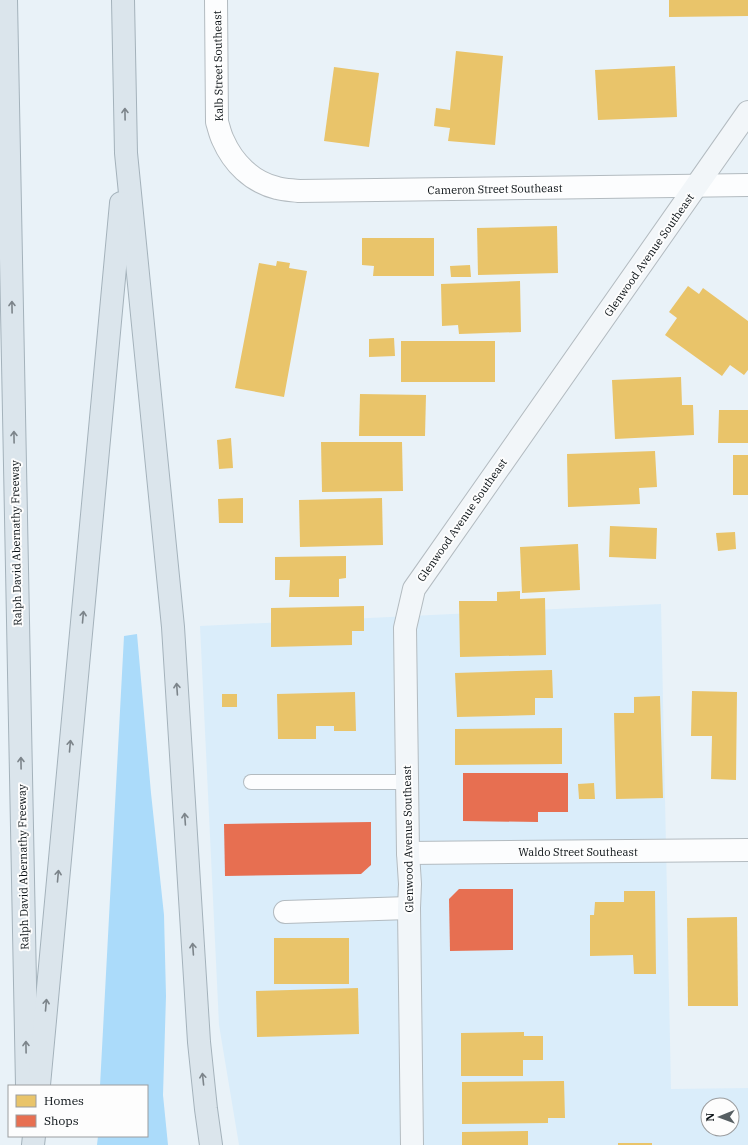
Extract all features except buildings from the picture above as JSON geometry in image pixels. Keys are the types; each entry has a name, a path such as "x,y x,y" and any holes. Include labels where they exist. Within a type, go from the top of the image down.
{"highway":[{"name":"Ralph David Abernathy Freeway","path":"6,0 27,1085"},
{"path":"123,0 126,153 173,627 199,1042 211,1145"},
{"path":"39,1085 126,153"},
{"path":"205,1145 206,1109"}],"street":[{"name":"Kalb Street Southeast","path":"216,0 218,122 223,140 232,156 246,173"},
{"name":"Glenwood Avenue Southeast","path":"412,1145 410,884 408,853 405,628 414,588 748,112"},
{"name":"Cameron Street Southeast","path":"246,173 261,182 276,188 298,191 748,185"},
{"name":"Waldo Street Southeast","path":"408,853 748,850"},
{"path":"285,912 409,908"}],"lane":[{"path":"251,782 408,782"}],"shaded area":[{"path":"661,604 671,1089 748,1088 748,1145 239,1145 219,1025 200,626"},
{"path":"137,634 151,793 164,915 166,996 163,1095 168,1145 97,1145 98,1137 148,1137 148,1085 100,1085 124,636"}]}
